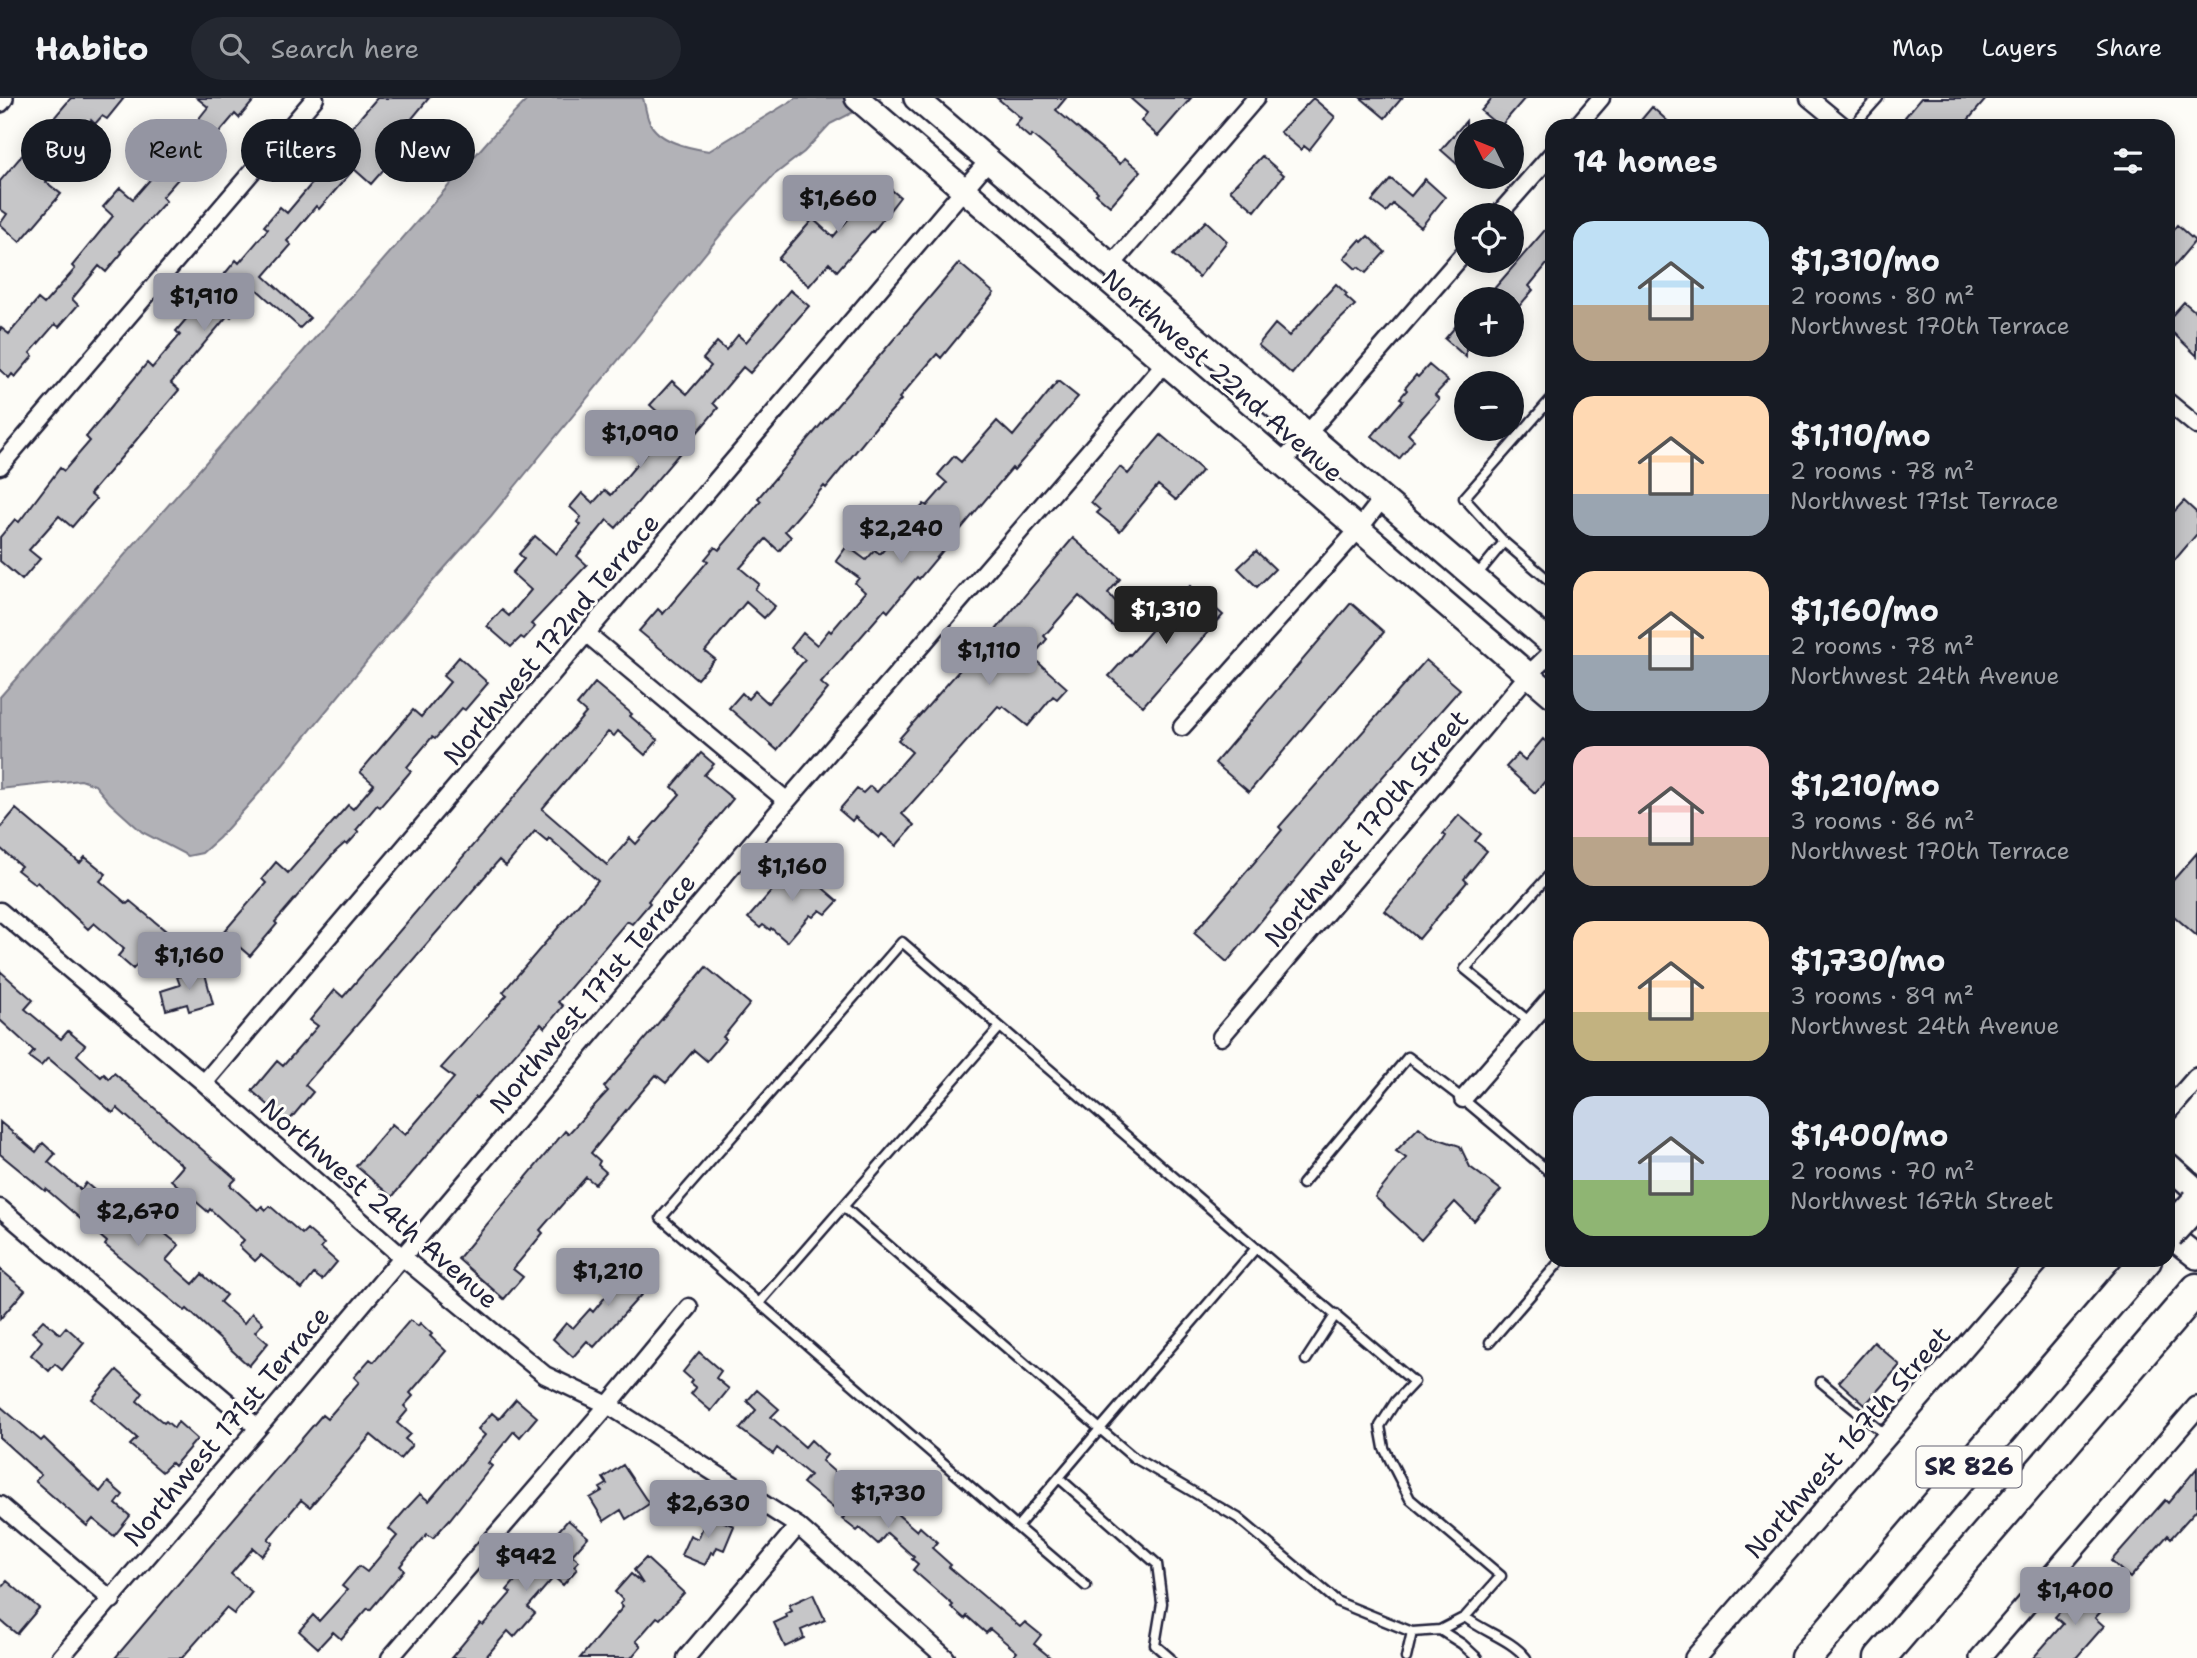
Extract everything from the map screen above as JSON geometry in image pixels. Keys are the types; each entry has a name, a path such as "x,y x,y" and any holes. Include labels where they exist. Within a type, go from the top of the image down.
{"highway":[{"path":"2175,1226 2197,1202"},
{"name":"SR 826","path":"1806,1658 2138,1268"},
{"name":"SR 826","path":"1880,1658 2197,1289"}],"main road":[{"name":"Northwest 22nd Avenue","path":"857,98 1545,689"},
{"name":"Northwest 22nd Avenue","path":"916,98 1545,638"},
{"path":"2175,1172 2197,1191"},
{"path":"2175,1240 2197,1257"}],"street":[{"path":"0,102 4,98"},
{"path":"0,466 315,98"},
{"path":"1110,267 1256,98"},
{"path":"1583,119 1601,98"},
{"path":"1810,98 1835,119"},
{"name":"Northwest 172nd Terrace","path":"204,1083 988,161"},
{"path":"1509,203 1545,162"},
{"path":"1282,463 1454,265"},
{"name":"Northwest 171st Terrace","path":"60,1658 258,1428 787,801 1166,363"},
{"path":"2175,408 2197,426"},
{"path":"1182,727 1359,529 1382,499"},
{"path":"587,634 787,801"},
{"name":"Northwest 170th Street","path":"1221,1037 1529,674 1545,659"},
{"name":"Northwest 24th Avenue","path":"0,911 204,1083 401,1256 545,1375 608,1405 798,1527 946,1658"},
{"path":"1463,1099 1545,1004"},
{"path":"2175,1103 2197,1078"},
{"path":"0,1208 258,1428"},
{"name":"Northwest 167th Street","path":"1695,1658 2034,1267"},
{"path":"390,1658 689,1307"},
{"path":"1980,1658 2197,1407"},
{"path":"0,1504 112,1600"},
{"path":"686,1658 798,1527"}],"lane":[{"path":"1859,119 1878,98"},
{"path":"1545,406 1464,498 1504,542 1545,577"},
{"path":"1475,578 1504,542"},
{"path":"1530,1022 1465,969 1545,880"},
{"path":"844,1207 1133,1457 1238,1518 1338,1602 1412,1633 1440,1630 1465,1617 1501,1576 1410,1499 1384,1448 1380,1426 1396,1401 1414,1382 902,942 661,1218 1086,1586"},
{"path":"759,1303 1000,1027"},
{"path":"1302,1184 1408,1057 1545,1168"},
{"path":"1017,1527 1256,1248"},
{"path":"1490,1342 1555,1267"},
{"path":"1306,1360 1336,1314"},
{"path":"1821,1382 1887,1436"},
{"path":"1059,1478 1157,1564 1162,1604 1155,1645 1170,1658"},
{"path":"1465,1617 1479,1628 1512,1645 1523,1657"},
{"path":"1440,1630 1462,1644 1477,1658"},
{"path":"1406,1658 1412,1633"}],"shaded area":[{"path":"529,98 643,98 649,121 659,134 684,146 709,151 796,98 881,98 830,124 804,152 774,175 735,217 491,516 425,590 260,792 202,853 188,856 142,832 110,803 95,785 81,780 0,789 0,697 452,182 475,182 475,156"}],"building":[{"path":"71,98 124,98 107,119 102,116 99,119 53,119"},
{"path":"197,98 256,98 239,118 235,114 227,123 227,119 198,119 208,107"},
{"path":"377,98 429,98 412,119 375,119 375,179 371,184 361,175 361,119 359,119"},
{"path":"997,98 1066,98 1056,110 1120,164 1125,158 1141,171 1110,206 1062,160 1032,135 1030,138 1015,125 1021,118"},
{"path":"1130,98 1191,98 1158,136 1141,121 1147,113"},
{"path":"1313,98 1335,117 1309,150 1304,146 1301,150 1280,132"},
{"path":"1361,98 1402,98 1385,118"},
{"path":"1492,98 1525,98 1507,119 1490,119 1481,111"},
{"path":"1921,98 1987,98 1969,119 1905,117"},
{"path":"1652,107 1665,119 1642,119"},
{"path":"1454,135 1454,161 1441,150"},
{"path":"21,156 21,182 46,182 61,194 20,242 0,224 7,214 0,209 0,181"},
{"path":"1262,156 1284,175 1255,211 1230,190"},
{"path":"1391,179 1411,196 1425,179 1445,197 1421,227 1393,204 1386,212 1372,201"},
{"path":"881,181 900,197 873,232 837,271 829,263 809,286 778,259 813,219 833,237 857,209 848,202 860,187 869,194"},
{"path":"148,182 175,182 162,197 166,201 106,272 99,266 72,299 78,305 59,327 55,324 30,353 33,356 15,377 12,374 9,378 0,370 0,327 9,334 38,299 44,304 75,269 72,266 113,216 103,207 120,188 133,199"},
{"path":"313,182 343,182 319,209 316,206 287,241 291,245 264,276 310,318 300,328 255,288 231,317 228,315 171,383 179,390 90,494 96,499 72,527 59,516 29,550 40,559 22,580 0,561 0,537 15,519 19,522 60,468 64,471 90,441 86,437 147,363 152,368 180,335 176,331 192,312 196,316 222,285 218,282 236,260 239,263 268,229 264,226 280,207 287,213"},
{"path":"1206,221 1227,241 1199,277 1173,255"},
{"path":"2177,225 2195,241 2175,265"},
{"path":"1545,230 1545,267 1529,286 1533,290 1524,301 1524,287 1496,287 1508,273 1524,273 1524,254"},
{"path":"1368,236 1385,252 1366,273 1358,267 1356,269 1344,258 1360,240 1362,242"},
{"path":"959,263 994,293 941,358 937,354 826,488 824,486 785,531 791,537 779,551 766,539 740,568 759,584 755,589 775,606 764,618 746,602 705,651 715,659 697,679 639,631 658,609 663,614 708,561 705,559 715,547 719,550 761,501 758,498"},
{"path":"1336,284 1355,305 1322,337 1292,374 1258,345 1275,324 1289,336"},
{"path":"790,290 809,306 750,373 743,367 713,403 718,408 616,528 607,520 577,556 587,565 531,624 535,627 524,639 521,637 511,647 487,626 502,610 509,616 531,590 512,573 524,559 519,554 535,536 556,554 581,525 577,522 581,517 570,507 582,493 593,503 605,490 611,495 671,424 650,405 672,381 687,394 711,366 703,359 717,342 726,350 738,335 746,342"},
{"path":"2184,302 2197,313 2197,356 2175,335 2175,312"},
{"path":"1454,328 1454,347 1445,339"},
{"path":"1429,365 1448,381 1435,395 1439,399 1408,434 1414,440 1399,459 1372,436 1403,400 1400,398 1407,390 1405,388"},
{"path":"1058,381 1078,397 1014,470 1012,468 919,579 917,577 888,612 885,609 821,683 828,689 777,750 729,708 742,693 748,699 755,691 768,703 805,660 791,648 803,633 817,645 865,592 855,583 859,578 836,561 847,546 866,560 875,550 880,554 924,504 927,506 947,483 938,475 954,456 961,462 997,421 1013,436"},
{"path":"1161,435 1202,470 1176,500 1158,485 1120,531 1097,513 1100,510 1091,502 1120,467 1128,474"},
{"path":"2184,501 2197,513 2197,534 2175,560 2175,511"},
{"path":"1073,538 1120,579 1108,593 1126,613 1114,627 1079,596 1044,636 1047,639 1032,657 1067,688 1057,699 1053,696 1028,726 1003,706 998,706 902,814 914,825 896,846 882,834 879,838 855,817 852,821 839,810 857,789 863,793 870,786 877,792 912,752 898,740 973,655 969,652 980,639 985,643"},
{"path":"1256,551 1275,569 1257,587 1238,568"},
{"path":"1190,586 1223,615 1143,706 1109,676"},
{"path":"1351,603 1384,632 1249,792 1215,763"},
{"path":"459,657 488,683 435,739 432,737 407,767 411,771 380,807 377,805 347,845 345,843 335,852 275,922 277,924 250,956 223,933 266,883 262,879 276,862 288,873 348,805 353,809 374,784 360,772 413,710 421,717 450,682 443,676"},
{"path":"1426,660 1460,689 1342,823 1227,962 1194,933 1282,830 1279,827"},
{"path":"595,683 658,740 645,755 618,731 614,736 608,732 542,809 607,865 630,838 636,844 680,794 672,787 701,753 714,764 704,775 733,799 632,924 627,921 558,1002 563,1006 545,1028 541,1024 392,1197 356,1166 392,1124 405,1135 454,1078 441,1068 507,995 503,992 598,881 549,838 547,841 535,831 506,866 499,860 305,1085 313,1092 288,1122 252,1091 277,1061 283,1066 318,1026 310,1020 335,990 343,997 586,713 577,705"},
{"path":"1543,739 1545,741 1545,781 1535,793 1506,767 1518,754 1525,760"},
{"path":"16,809 80,863 85,857 106,874 100,881 127,904 130,901 172,936 157,954 150,949 133,969 118,956 124,949 94,923 88,929 37,882 35,884 17,870 21,866 0,848 0,828"},
{"path":"1459,815 1481,834 1475,841 1487,851 1464,879 1467,882 1419,939 1385,911 1441,844 1446,836 1443,834"},
{"path":"2197,853 2197,936 2175,917 2175,878"},
{"path":"793,863 800,869 804,865 815,874 811,878 838,901 826,914 820,910 813,917 810,915 787,942 771,928 770,930 763,925 760,928 748,918"},
{"path":"706,967 750,1004 707,1061 694,1050 666,1083 656,1075 631,1104 591,1153 600,1161 598,1165 606,1172 595,1184 586,1177 540,1230 543,1233 513,1269 523,1277 504,1299 458,1259 565,1131 568,1134 608,1091 604,1087"},
{"path":"204,970 213,1004 189,1011 187,1004 166,1010 161,991 180,985 177,977"},
{"path":"0,971 33,1000 25,1009 61,1039 68,1031 85,1045 77,1055 101,1077 104,1074 109,1079 114,1073 236,1179 230,1185 258,1210 262,1206 266,1210 270,1206 302,1234 307,1229 324,1244 321,1248 337,1262 322,1280 314,1274 302,1289 261,1255 255,1261 239,1246 244,1240 210,1209 208,1212 171,1180 183,1166 117,1108 113,1113 48,1058 41,1066 29,1057 34,1051 0,1020"},
{"path":"0,1122 36,1152 43,1143 55,1154 48,1162 81,1190 86,1183 127,1219 135,1209 179,1245 166,1260 193,1284 202,1274 226,1295 220,1302 244,1323 252,1313 263,1323 255,1332 268,1343 249,1366 187,1309 185,1311 105,1245 107,1242 46,1189 45,1191 0,1154"},
{"path":"1419,1127 1430,1136 1460,1146 1470,1167 1501,1190 1474,1221 1455,1202 1421,1240 1375,1197 1406,1158 1396,1151"},
{"path":"638,1259 658,1276 594,1347 587,1341 573,1357 553,1339 566,1323 573,1328 590,1309 593,1312 616,1284 610,1278 623,1263 629,1269"},
{"path":"0,1269 25,1290 0,1319"},
{"path":"43,1320 60,1334 66,1327 84,1343 62,1370 55,1364 49,1371 31,1355 42,1341 32,1332"},
{"path":"410,1320 418,1326 420,1323 446,1351 410,1393 413,1396 404,1406 408,1410 397,1423 410,1434 405,1439 412,1445 400,1459 371,1435 310,1507 301,1500 268,1539 273,1543 262,1556 253,1548 231,1574 252,1592 234,1614 226,1608 182,1658 115,1658 322,1415 327,1419 359,1382 354,1377 370,1359 374,1362"},
{"path":"1874,1342 1900,1365 1865,1405 1839,1382"},
{"path":"699,1352 721,1371 716,1378 729,1389 711,1411 691,1394 696,1388 683,1372"},
{"path":"117,1370 143,1393 137,1401 164,1423 166,1421 174,1428 178,1422 197,1439 174,1466 171,1463 162,1472 130,1445 137,1438 92,1399"},
{"path":"757,1390 779,1409 771,1417 805,1447 811,1440 827,1455 822,1461 869,1502 875,1495 917,1531 920,1527 937,1542 932,1548 951,1565 949,1567 1020,1627 1025,1622 1041,1635 1034,1644 1051,1658 1012,1658 1017,1652 990,1629 986,1633 967,1616 965,1619 913,1570 918,1564 912,1559 914,1557 887,1533 878,1544 860,1528 857,1531 803,1483 810,1475 777,1448 773,1454 740,1429 756,1410 747,1401"},
{"path":"516,1399 537,1417 520,1437 514,1431 488,1463 492,1466 450,1519 433,1538 427,1534 400,1566 404,1570 370,1610 368,1608 341,1639 333,1632 318,1648 299,1631 313,1615 319,1621 347,1590 342,1586 359,1566 367,1572 397,1536 389,1529 407,1508 420,1494 429,1501 485,1435 478,1429 492,1413 499,1419"},
{"path":"0,1406 41,1441 44,1438 100,1492 108,1482 123,1495 116,1504 130,1516 114,1536 93,1519 87,1526 35,1481 41,1475 0,1438"},
{"path":"623,1465 649,1504 626,1519 621,1510 604,1521 590,1498 602,1491 600,1488 607,1484 603,1478"},
{"path":"2197,1468 2197,1509 2171,1538 2168,1535 2130,1578 2111,1561 2165,1500 2168,1503"},
{"path":"708,1515 734,1526 724,1550 717,1547 714,1554 711,1552 705,1565 681,1555 690,1535 698,1539"},
{"path":"568,1520 588,1537 572,1555 579,1561 574,1566 577,1569 563,1585 554,1577 528,1607 535,1613 514,1637 508,1631 485,1658 451,1658 480,1623 483,1625 511,1593 507,1590"},
{"path":"646,1558 684,1593 660,1619 657,1617 636,1641 641,1646 631,1658 580,1658 623,1607 620,1604 623,1600 615,1592 631,1574 643,1584 634,1570"},
{"path":"7,1581 39,1608 17,1634 0,1620 0,1589"},
{"path":"2089,1588 2108,1604 2095,1618 2104,1626 2076,1658 2033,1658 2063,1624 2055,1617 2073,1597 2077,1600"},
{"path":"813,1594 825,1620 801,1630 804,1638 785,1647 774,1623 787,1617 786,1614 792,1611 789,1605"}]}
